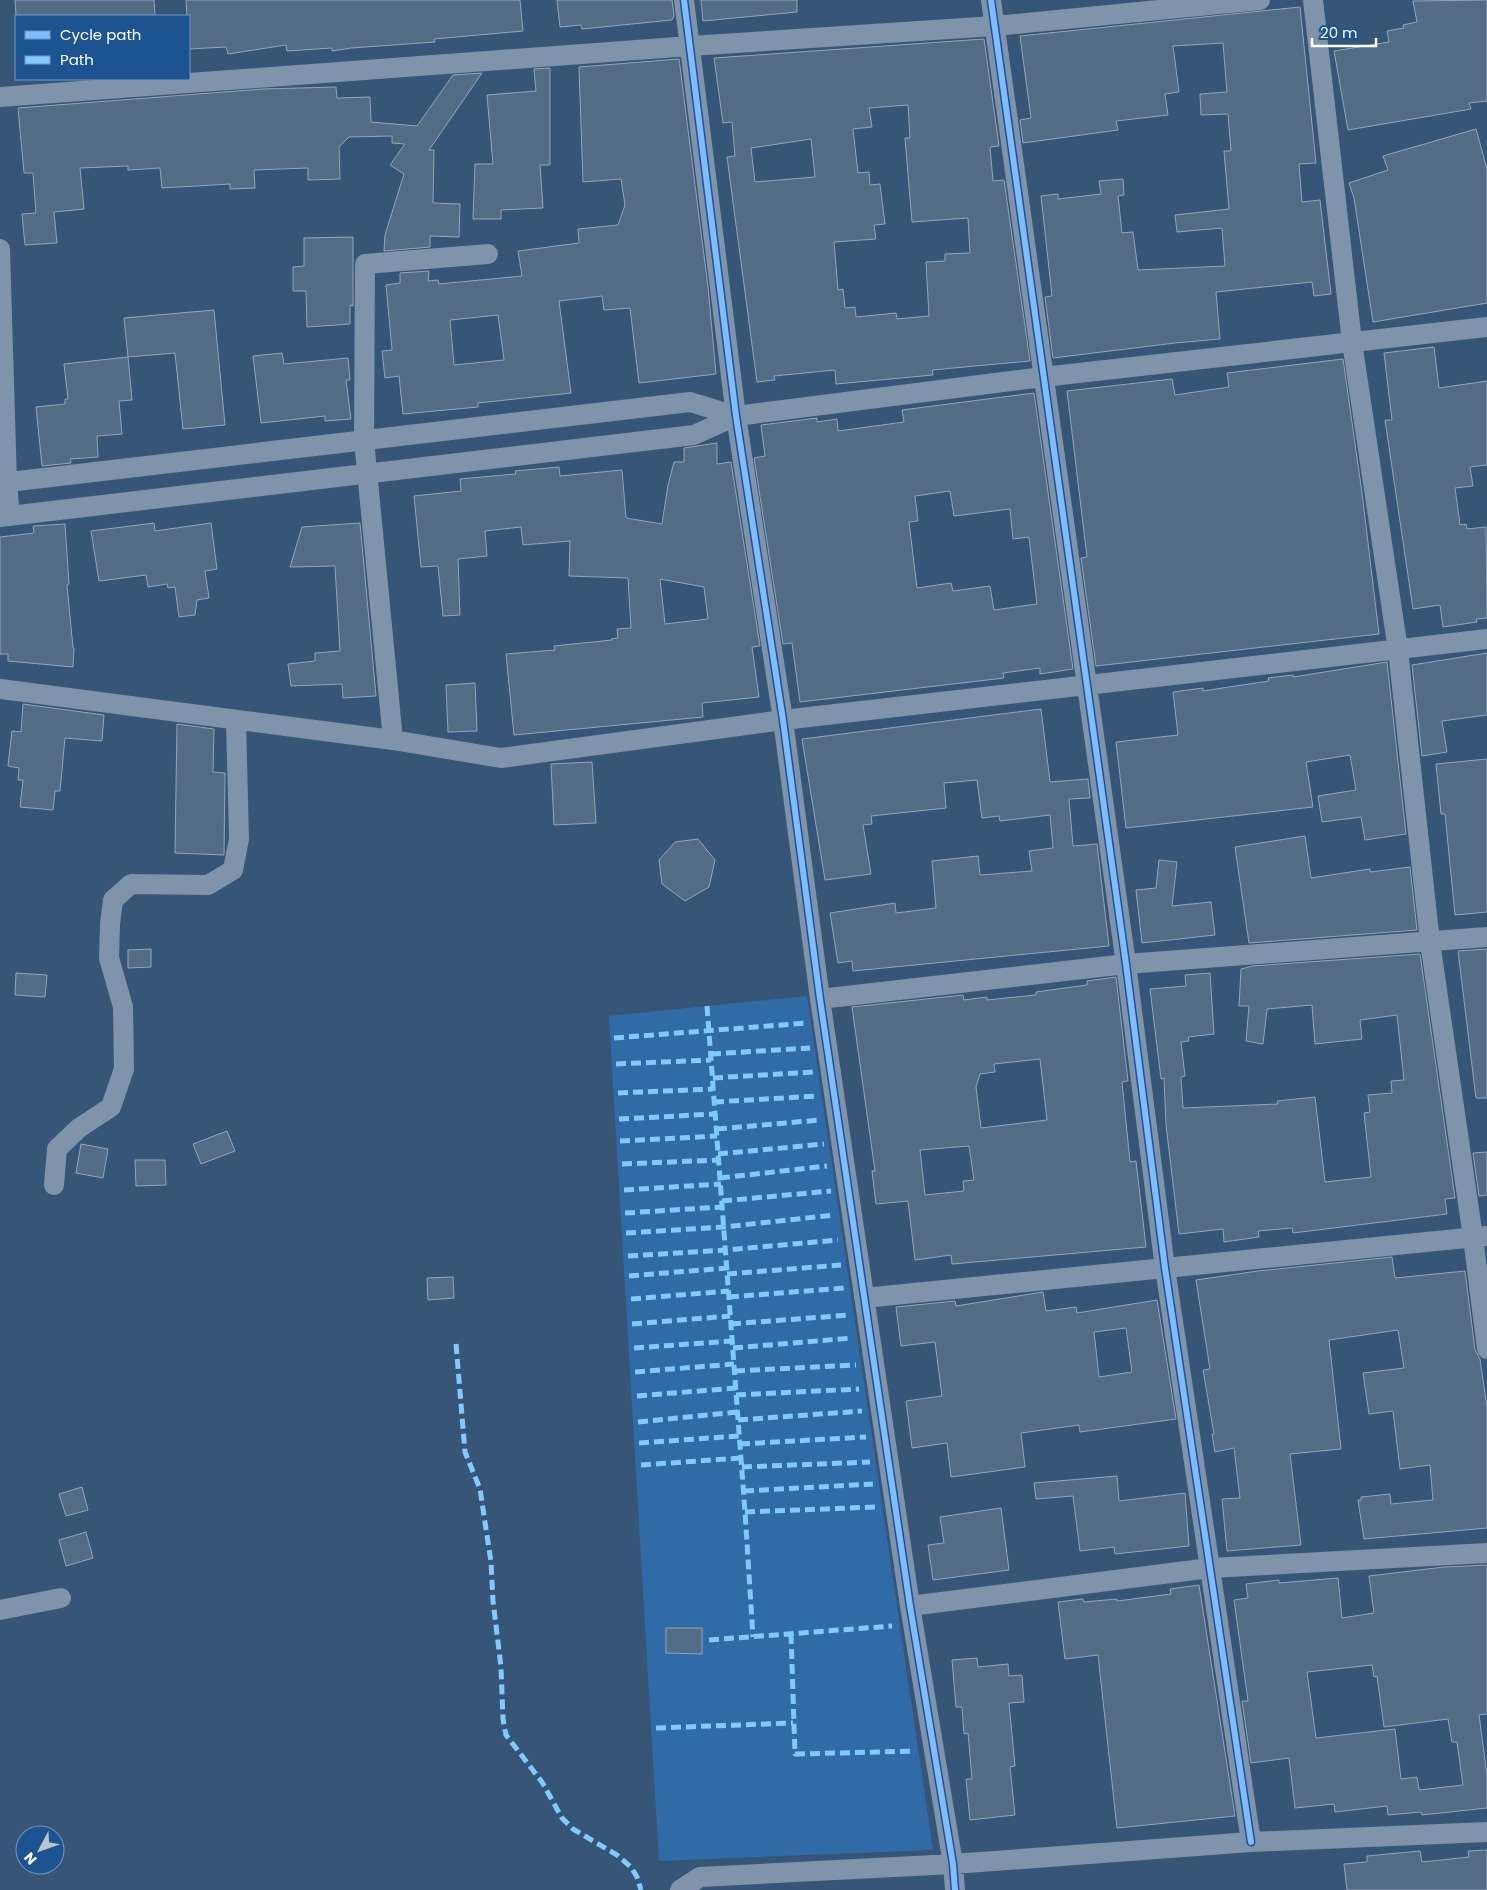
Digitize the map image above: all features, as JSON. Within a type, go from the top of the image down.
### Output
[{"type":"street","points":[[684,0],[736,416],[783,720],[820,999],[864,1298],[910,1606],[953,1864],[955,1890]]},
{"type":"street","points":[[991,0],[1126,964],[1165,1268],[1251,1842]]},
{"type":"street","points":[[0,97],[690,46],[995,26],[1260,0]]},
{"type":"street","points":[[1313,0],[1352,342],[1398,650],[1430,942],[1480,1237],[1487,1349]]},
{"type":"street","points":[[0,249],[5,516],[694,435],[736,416],[1043,377],[1487,327]]},
{"type":"street","points":[[392,740],[364,440],[364,264],[488,254]]},
{"type":"street","points":[[4,483],[690,402],[736,416]]},
{"type":"street","points":[[0,689],[392,740],[500,758],[783,720],[1487,639]]},
{"type":"street","points":[[54,1185],[57,1149],[79,1128],[111,1108],[124,1069],[123,1007],[109,958],[113,900],[131,884],[208,884],[234,870],[239,839],[236,720]]},
{"type":"street","points":[[820,999],[1126,964],[1487,937]]},
{"type":"street","points":[[864,1298],[1480,1237]]},
{"type":"street","points":[[910,1606],[1210,1568],[1487,1553]]},
{"type":"street","points":[[0,1610],[61,1598]]},
{"type":"street","points":[[680,1890],[700,1878],[953,1864],[1251,1842],[1487,1832]]},
{"type":"shaded area","points":[[807,996],[933,1850],[659,1861],[609,1016]]},
{"type":"building","points":[[15,0],[154,0],[155,15],[16,15]]},
{"type":"building","points":[[186,0],[520,0],[523,31],[434,39],[435,42],[332,51],[332,48],[287,51],[286,45],[228,54],[226,47],[190,49],[190,15],[187,15]]},
{"type":"building","points":[[557,0],[672,0],[674,15],[672,20],[582,29],[581,25],[560,27]]},
{"type":"building","points":[[701,0],[797,0],[797,12],[703,21]]},
{"type":"building","points":[[1487,0],[1487,101],[1469,103],[1471,109],[1348,130],[1334,51],[1389,42],[1387,31],[1404,28],[1403,25],[1417,22],[1413,1]]},
{"type":"building","points":[[1300,7],[1316,163],[1299,164],[1302,202],[1320,200],[1331,294],[1314,296],[1312,282],[1216,292],[1220,339],[1053,358],[1045,297],[1052,296],[1041,196],[1058,194],[1058,199],[1101,194],[1099,181],[1123,179],[1124,195],[1118,196],[1122,233],[1133,232],[1138,270],[1225,266],[1222,228],[1177,232],[1175,215],[1229,209],[1224,151],[1231,151],[1228,114],[1201,115],[1200,94],[1227,92],[1223,43],[1173,46],[1179,92],[1165,94],[1168,115],[1116,121],[1118,130],[1023,143],[1020,120],[1031,118],[1020,36]]},
{"type":"building","points":[[984,39],[999,146],[990,147],[993,181],[1004,180],[1030,361],[932,370],[933,375],[836,384],[835,370],[774,376],[775,380],[757,382],[727,157],[735,156],[732,122],[723,123],[714,58]],"holes":[[[908,105],[910,138],[905,138],[912,222],[968,218],[970,253],[945,254],[945,261],[926,262],[929,316],[897,319],[896,313],[856,317],[855,307],[845,308],[843,289],[838,290],[834,242],[876,239],[874,225],[885,224],[880,184],[870,185],[869,172],[858,173],[853,129],[872,127],[869,108]],[[811,139],[815,177],[755,182],[751,148]]]},
{"type":"building","points":[[679,59],[708,287],[716,374],[639,383],[630,308],[604,310],[602,296],[559,301],[571,393],[478,403],[478,407],[403,414],[399,376],[385,378],[382,351],[392,350],[386,285],[400,283],[400,273],[429,271],[428,281],[438,280],[439,284],[522,276],[518,251],[579,243],[578,229],[618,225],[625,205],[621,179],[583,182],[579,67]],"holes":[[[498,315],[504,360],[454,365],[450,320]]]},
{"type":"building","points":[[550,68],[550,165],[540,165],[543,208],[501,210],[501,219],[473,219],[475,164],[493,164],[487,95],[536,91],[534,69]]},
{"type":"building","points":[[482,73],[429,150],[434,150],[433,203],[460,204],[459,237],[430,236],[430,247],[384,251],[385,235],[404,174],[390,165],[405,144],[392,143],[392,136],[349,137],[339,147],[340,179],[308,180],[308,168],[254,170],[255,188],[230,189],[230,184],[162,188],[160,168],[128,170],[128,166],[80,168],[84,209],[54,212],[57,243],[25,245],[22,214],[36,213],[33,173],[24,173],[18,108],[263,89],[336,87],[337,98],[370,97],[371,122],[417,126],[453,75]]},
{"type":"building","points":[[1476,129],[1487,169],[1487,303],[1373,322],[1354,198],[1349,183],[1388,170],[1383,156]]},
{"type":"building","points":[[353,237],[353,306],[350,305],[350,324],[307,327],[306,291],[293,291],[293,267],[304,266],[304,238]]},
{"type":"building","points":[[214,310],[225,425],[183,429],[175,353],[128,357],[124,318]]},
{"type":"building","points":[[1434,347],[1439,388],[1487,381],[1487,465],[1470,467],[1473,486],[1455,488],[1460,525],[1466,524],[1467,529],[1486,527],[1487,618],[1476,619],[1477,622],[1443,627],[1440,605],[1413,609],[1385,420],[1392,420],[1384,353]]},
{"type":"building","points":[[282,353],[284,364],[348,358],[350,380],[346,380],[351,419],[325,421],[325,416],[261,423],[253,356]]},
{"type":"building","points":[[128,357],[132,400],[119,401],[122,434],[97,436],[98,457],[70,459],[71,463],[42,466],[36,407],[65,404],[65,399],[68,399],[64,364]]},
{"type":"building","points":[[1343,359],[1379,634],[1096,666],[1081,558],[1087,557],[1067,391],[1172,379],[1175,395],[1229,387],[1227,373]]},
{"type":"building","points":[[1034,393],[1073,669],[1040,674],[1040,668],[1003,673],[1004,678],[800,702],[792,643],[783,644],[754,458],[765,456],[761,425],[817,418],[817,422],[837,419],[838,431],[904,422],[902,410]],"holes":[[[950,491],[954,516],[1010,509],[1013,539],[1029,537],[1037,604],[994,610],[990,586],[953,591],[951,583],[917,588],[909,522],[918,521],[915,496]]]},
{"type":"building","points":[[717,443],[717,464],[731,462],[760,646],[752,647],[759,697],[702,703],[703,717],[514,735],[506,654],[555,650],[554,646],[618,638],[617,629],[631,628],[628,578],[569,576],[570,541],[523,545],[521,527],[485,531],[487,556],[458,559],[460,615],[443,616],[438,566],[421,567],[414,496],[461,491],[460,479],[516,474],[515,471],[559,467],[560,476],[622,470],[626,518],[662,524],[668,485],[674,462],[684,462],[684,448]],"holes":[[[660,579],[704,587],[708,619],[665,624]]]},
{"type":"building","points":[[154,523],[155,531],[211,523],[217,569],[205,571],[209,598],[197,600],[195,615],[179,617],[175,587],[168,588],[167,584],[148,587],[146,575],[99,581],[91,531]]},
{"type":"building","points":[[360,523],[376,696],[343,698],[342,684],[291,686],[288,664],[315,661],[315,653],[340,651],[335,566],[290,567],[302,527]]},
{"type":"building","points":[[65,524],[69,584],[67,585],[74,648],[73,667],[8,661],[8,654],[0,654],[0,537],[34,533],[33,526]]},
{"type":"building","points":[[1487,653],[1487,715],[1442,721],[1447,752],[1422,756],[1412,665]]},
{"type":"building","points":[[1387,662],[1406,834],[1365,840],[1361,817],[1322,822],[1318,796],[1356,790],[1350,755],[1306,762],[1313,807],[1126,828],[1116,742],[1178,735],[1173,692],[1203,688],[1203,691],[1269,681],[1268,678],[1293,675],[1293,677]]},
{"type":"building","points":[[475,683],[477,731],[448,732],[446,685]]},
{"type":"building","points":[[23,704],[104,715],[102,741],[65,738],[60,791],[55,791],[53,810],[20,807],[23,780],[18,780],[19,768],[8,766],[12,731],[21,732]]},
{"type":"building","points":[[1041,709],[1050,782],[1088,779],[1090,798],[1069,799],[1073,846],[1097,844],[1109,946],[853,971],[852,961],[838,963],[830,913],[895,903],[896,913],[936,908],[932,861],[978,856],[980,875],[1032,871],[1029,851],[1053,848],[1050,815],[1000,821],[999,816],[982,818],[977,780],[944,783],[946,808],[871,816],[872,824],[863,825],[871,874],[825,880],[802,739]]},
{"type":"building","points":[[177,724],[214,729],[213,772],[225,773],[224,855],[175,853]]},
{"type":"building","points":[[1487,759],[1487,912],[1455,915],[1445,814],[1441,814],[1436,764]]},
{"type":"building","points":[[592,762],[596,823],[554,825],[551,764]]},
{"type":"building","points":[[1305,836],[1311,878],[1370,869],[1370,872],[1410,867],[1417,930],[1249,943],[1235,847]]},
{"type":"building","points":[[698,839],[715,860],[709,887],[685,901],[662,884],[659,860],[675,842]]},
{"type":"building","points":[[1159,860],[1177,862],[1172,906],[1211,902],[1215,935],[1142,943],[1136,890],[1156,888]]},
{"type":"building","points":[[151,949],[151,967],[128,968],[128,950]]},
{"type":"building","points":[[1487,949],[1487,1098],[1476,1098],[1458,951]]},
{"type":"building","points":[[1420,954],[1455,1198],[1445,1199],[1447,1214],[1293,1233],[1292,1228],[1258,1231],[1259,1237],[1224,1242],[1223,1229],[1179,1234],[1166,1125],[1164,1078],[1161,1079],[1150,989],[1186,986],[1185,975],[1210,973],[1214,1034],[1188,1037],[1189,1041],[1181,1042],[1185,1076],[1181,1077],[1183,1108],[1278,1104],[1277,1101],[1315,1097],[1325,1182],[1371,1177],[1364,1113],[1370,1112],[1368,1095],[1392,1093],[1391,1081],[1404,1080],[1397,1015],[1360,1020],[1362,1039],[1315,1044],[1312,1005],[1267,1009],[1263,1044],[1246,1041],[1249,1006],[1239,1006],[1241,969],[1252,966]]},
{"type":"building","points":[[16,973],[47,975],[45,997],[15,995]]},
{"type":"building","points":[[1116,977],[1128,1081],[1122,1082],[1130,1162],[1136,1161],[1146,1247],[952,1264],[951,1255],[915,1260],[908,1201],[876,1204],[872,1171],[875,1171],[852,1007],[963,995],[964,1000],[987,997],[987,1000],[1036,995],[1036,992],[1087,985],[1087,981]],"holes":[[[1040,1059],[1047,1120],[981,1128],[976,1087],[980,1074],[995,1072],[994,1064]],[[969,1146],[974,1180],[963,1181],[964,1191],[925,1195],[920,1150]]]},
{"type":"building","points":[[227,1131],[235,1151],[201,1164],[193,1144]]},
{"type":"building","points":[[81,1144],[108,1149],[103,1178],[76,1173]]},
{"type":"building","points":[[1487,1152],[1487,1195],[1479,1196],[1473,1153]]},
{"type":"building","points":[[135,1160],[165,1160],[166,1185],[136,1186]]},
{"type":"building","points":[[1392,1257],[1395,1278],[1465,1271],[1475,1350],[1480,1359],[1487,1407],[1487,1528],[1364,1539],[1358,1500],[1361,1500],[1361,1497],[1390,1494],[1391,1504],[1433,1500],[1430,1465],[1400,1469],[1393,1411],[1369,1414],[1363,1373],[1404,1368],[1398,1330],[1329,1340],[1341,1449],[1290,1454],[1301,1545],[1227,1551],[1222,1499],[1240,1498],[1234,1448],[1215,1452],[1212,1434],[1214,1434],[1203,1370],[1210,1369],[1196,1280],[1258,1271]]},
{"type":"building","points":[[453,1277],[454,1298],[428,1300],[427,1278]]},
{"type":"building","points":[[1043,1292],[1046,1311],[1076,1307],[1077,1313],[1157,1300],[1176,1419],[1080,1432],[1079,1425],[1021,1433],[1025,1467],[951,1477],[947,1443],[912,1448],[906,1401],[942,1396],[935,1342],[901,1346],[896,1307],[955,1301],[956,1306]],"holes":[[[1126,1328],[1132,1372],[1099,1377],[1094,1332]]]},
{"type":"building","points":[[1117,1476],[1119,1501],[1185,1493],[1189,1546],[1115,1554],[1114,1547],[1080,1551],[1073,1496],[1036,1499],[1034,1483]]},
{"type":"building","points":[[82,1487],[88,1510],[66,1516],[59,1494]]},
{"type":"building","points":[[1001,1508],[1009,1570],[933,1580],[928,1545],[944,1543],[940,1517]]},
{"type":"building","points":[[86,1532],[93,1558],[66,1566],[59,1540]]},
{"type":"building","points":[[1487,1565],[1487,1714],[1479,1715],[1487,1775],[1487,1808],[1422,1815],[1421,1812],[1388,1815],[1387,1806],[1335,1812],[1334,1804],[1295,1808],[1289,1758],[1251,1763],[1242,1701],[1248,1701],[1234,1600],[1248,1598],[1246,1584],[1279,1580],[1279,1583],[1338,1578],[1342,1618],[1374,1613],[1369,1576],[1444,1567]],"holes":[[[1372,1665],[1374,1677],[1377,1676],[1384,1727],[1448,1719],[1452,1742],[1457,1742],[1463,1785],[1419,1790],[1417,1777],[1401,1779],[1395,1729],[1316,1738],[1307,1672]]]},
{"type":"building","points":[[1199,1585],[1235,1816],[1117,1828],[1098,1655],[1065,1659],[1058,1602],[1083,1599],[1084,1602],[1117,1599],[1117,1601],[1171,1594],[1170,1589]]},
{"type":"building","points":[[666,1628],[702,1628],[702,1654],[666,1653]]},
{"type":"building","points":[[977,1658],[978,1667],[1008,1664],[1009,1676],[1022,1675],[1024,1702],[1009,1703],[1015,1766],[1010,1767],[1015,1815],[970,1820],[966,1779],[972,1779],[968,1733],[964,1734],[962,1707],[956,1707],[952,1660]]},
{"type":"building","points":[[1487,1850],[1487,1890],[1347,1890],[1344,1864],[1367,1862],[1367,1856],[1420,1851],[1422,1862],[1469,1857],[1468,1851]]},
{"type":"marked path","points":[[707,1006],[753,1637]]},
{"type":"marked path","points":[[614,1038],[807,1023]]},
{"type":"marked path","points":[[711,1054],[810,1048]]},
{"type":"marked path","points":[[616,1064],[711,1060]]},
{"type":"marked path","points":[[713,1078],[814,1072]]},
{"type":"marked path","points":[[618,1093],[713,1089]]},
{"type":"marked path","points":[[714,1102],[817,1096]]},
{"type":"marked path","points":[[619,1119],[715,1114]]},
{"type":"marked path","points":[[717,1129],[820,1120]]},
{"type":"marked path","points":[[620,1141],[717,1136]]},
{"type":"marked path","points":[[718,1154],[824,1144]]},
{"type":"marked path","points":[[622,1164],[719,1160]]},
{"type":"marked path","points":[[720,1178],[827,1166]]},
{"type":"marked path","points":[[624,1190],[721,1184]]},
{"type":"marked path","points":[[722,1201],[831,1191]]},
{"type":"marked path","points":[[625,1213],[722,1207]]},
{"type":"marked path","points":[[626,1233],[724,1227],[834,1215]]},
{"type":"marked path","points":[[628,1256],[838,1240]]},
{"type":"marked path","points":[[727,1274],[841,1265]]},
{"type":"marked path","points":[[629,1276],[727,1268]]},
{"type":"marked path","points":[[729,1297],[845,1288]]},
{"type":"marked path","points":[[631,1299],[729,1291]]},
{"type":"marked path","points":[[731,1324],[849,1315]]},
{"type":"marked path","points":[[632,1324],[730,1316]]},
{"type":"marked path","points":[[733,1348],[852,1338]]},
{"type":"marked path","points":[[634,1348],[732,1341]]},
{"type":"marked path","points":[[456,1344],[465,1452],[480,1489],[491,1562],[493,1601],[501,1667],[503,1719],[506,1735],[542,1782],[562,1818],[573,1829],[617,1855],[631,1867],[637,1877],[641,1890]]},
{"type":"marked path","points":[[635,1372],[734,1364]]},
{"type":"marked path","points":[[735,1371],[856,1365]]},
{"type":"marked path","points":[[637,1396],[736,1388]]},
{"type":"marked path","points":[[736,1395],[859,1389]]},
{"type":"marked path","points":[[738,1420],[862,1411]]},
{"type":"marked path","points":[[638,1422],[738,1412]]},
{"type":"marked path","points":[[639,1443],[739,1436]]},
{"type":"marked path","points":[[740,1444],[866,1437]]},
{"type":"marked path","points":[[641,1465],[741,1458]]},
{"type":"marked path","points":[[742,1467],[870,1462]]},
{"type":"marked path","points":[[744,1491],[873,1484]]},
{"type":"marked path","points":[[745,1512],[876,1507]]},
{"type":"marked path","points":[[709,1640],[892,1626]]},
{"type":"marked path","points":[[791,1634],[795,1754],[915,1751]]},
{"type":"marked path","points":[[656,1728],[793,1723]]},
{"type":"cycle path","points":[[684,0],[736,416],[783,720],[820,999],[910,1606],[953,1864],[955,1890]]},
{"type":"cycle path","points":[[991,0],[1126,964],[1165,1268],[1251,1842]]}]
